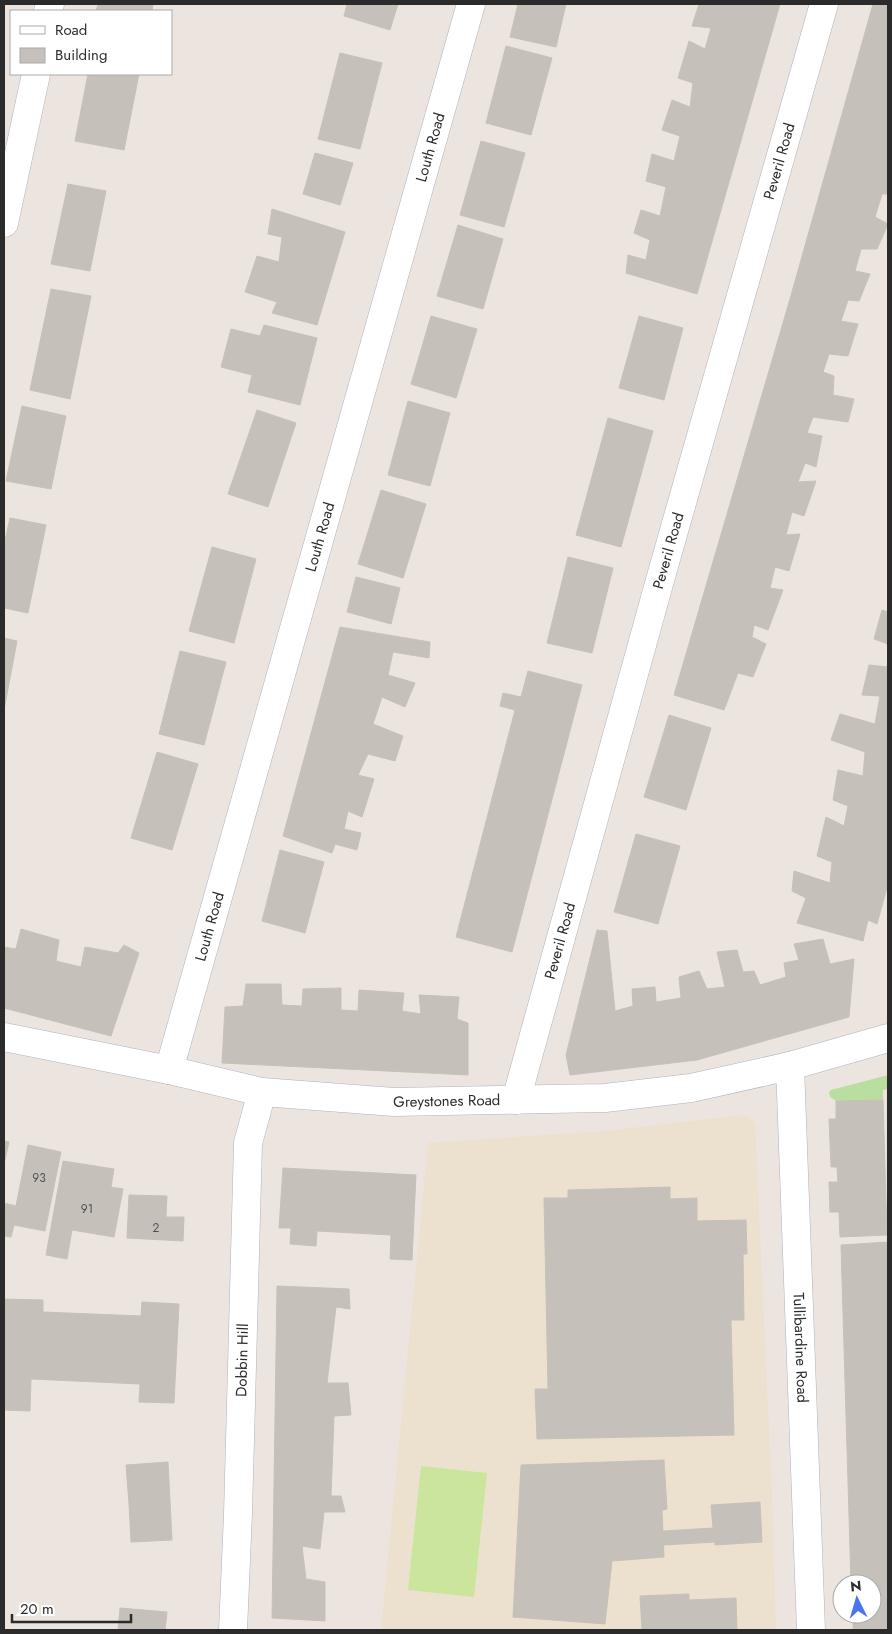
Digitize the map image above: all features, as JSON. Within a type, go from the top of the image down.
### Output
[{"type":"street","name":"Louth Road","points":[[169,1070],[471,4]]},
{"type":"street","name":"Peveril Road","points":[[516,1100],[660,580],[824,4]]},
{"type":"street","points":[[4,224],[36,75]]},
{"type":"street","name":"Greystones Road","points":[[4,1037],[169,1070],[262,1092],[394,1102],[605,1098],[691,1088],[790,1066],[888,1038]]},
{"type":"street","name":"Tullibardine Road","points":[[790,1066],[810,1630]]},
{"type":"street","name":"Dobbin Hill","points":[[233,1630],[248,1143],[262,1092]]},
{"type":"shaded area","points":[[744,1115],[755,1123],[772,1495],[776,1630],[381,1630],[428,1143],[604,1131]]},
{"type":"green space","points":[[888,1075],[888,1089],[883,1090],[883,1100],[836,1101],[830,1097],[829,1092],[831,1090]]},
{"type":"green space","points":[[421,1466],[487,1473],[474,1597],[408,1590]]},
{"type":"building","points":[[98,4],[153,4],[152,10],[96,10]]},
{"type":"building","points":[[347,4],[398,4],[390,30],[344,16]]},
{"type":"building","points":[[518,4],[566,4],[556,47],[510,37]]},
{"type":"building","points":[[699,4],[780,4],[697,294],[626,273],[628,255],[646,260],[650,240],[634,233],[641,210],[660,216],[666,187],[646,181],[652,154],[674,161],[680,136],[662,130],[672,100],[690,107],[693,83],[678,78],[689,41],[705,49],[711,28],[692,26]]},
{"type":"building","points":[[873,4],[888,4],[888,194],[882,194],[875,217],[888,224],[877,249],[861,249],[855,271],[870,274],[859,301],[848,300],[841,321],[858,324],[848,356],[829,354],[823,372],[834,376],[833,395],[854,399],[848,422],[813,417],[807,433],[822,436],[816,467],[805,463],[798,482],[816,481],[804,516],[792,512],[786,535],[800,534],[789,571],[775,567],[770,588],[783,590],[768,630],[754,625],[752,637],[766,644],[753,677],[738,673],[724,710],[674,695],[790,299]]},
{"type":"building","points":[[506,46],[552,58],[531,135],[486,123]]},
{"type":"building","points":[[340,53],[382,63],[360,149],[318,139]]},
{"type":"building","points":[[88,75],[139,75],[124,150],[75,141]]},
{"type":"building","points":[[481,141],[525,153],[504,227],[460,215]]},
{"type":"building","points":[[315,153],[353,163],[340,205],[303,194]]},
{"type":"building","points":[[68,184],[106,191],[90,271],[51,264]]},
{"type":"building","points":[[272,209],[345,232],[317,325],[272,313],[277,302],[245,292],[257,256],[279,262],[282,237],[268,234]]},
{"type":"building","points":[[458,225],[503,239],[483,309],[437,296]]},
{"type":"building","points":[[51,289],[91,296],[70,399],[30,390]]},
{"type":"building","points":[[431,316],[477,329],[456,398],[411,384]]},
{"type":"building","points":[[639,316],[683,328],[664,400],[619,388]]},
{"type":"building","points":[[264,325],[317,338],[300,405],[248,392],[252,375],[221,367],[231,329],[260,336]]},
{"type":"building","points":[[408,401],[450,413],[430,486],[388,475]]},
{"type":"building","points":[[22,406],[66,416],[51,489],[6,481]]},
{"type":"building","points":[[257,410],[296,423],[268,507],[228,494]]},
{"type":"building","points":[[608,418],[653,431],[621,547],[576,535]]},
{"type":"building","points":[[381,490],[426,504],[403,578],[358,564]]},
{"type":"building","points":[[10,518],[46,525],[28,613],[4,608],[4,545]]},
{"type":"building","points":[[212,547],[256,559],[234,643],[189,631]]},
{"type":"building","points":[[568,557],[613,568],[592,653],[547,643]]},
{"type":"building","points":[[356,577],[400,588],[391,624],[347,612]]},
{"type":"building","points":[[882,610],[888,612],[888,644],[874,639]]},
{"type":"building","points":[[340,627],[430,642],[429,658],[393,652],[388,675],[415,683],[405,707],[382,697],[373,724],[403,736],[395,761],[368,754],[358,775],[374,779],[362,817],[348,811],[344,829],[361,833],[357,850],[335,844],[332,853],[283,836]]},
{"type":"building","points":[[4,638],[17,641],[4,710]]},
{"type":"building","points":[[180,651],[226,662],[204,745],[159,734]]},
{"type":"building","points":[[869,665],[888,667],[888,884],[877,924],[868,920],[863,941],[797,923],[806,898],[792,891],[794,871],[830,883],[832,862],[817,856],[826,817],[844,826],[848,806],[833,800],[838,770],[863,776],[865,752],[831,740],[840,714],[875,724],[880,696],[862,695]]},
{"type":"building","points":[[528,671],[582,685],[512,952],[456,937],[515,710],[500,706],[503,693],[521,697]]},
{"type":"building","points":[[669,715],[711,728],[686,810],[644,797]]},
{"type":"building","points":[[157,752],[198,764],[172,850],[131,838]]},
{"type":"building","points":[[636,834],[680,846],[658,924],[614,912]]},
{"type":"building","points":[[280,850],[324,862],[305,933],[262,921]]},
{"type":"building","points":[[21,929],[59,940],[56,961],[81,967],[85,947],[118,953],[124,945],[139,953],[111,1036],[4,1008],[4,947],[16,949]]},
{"type":"building","points":[[597,930],[607,931],[615,1011],[633,1006],[632,989],[655,987],[656,1002],[681,998],[679,977],[699,971],[707,989],[725,987],[717,952],[737,950],[743,972],[754,971],[760,985],[786,977],[784,963],[799,960],[794,944],[823,939],[830,964],[854,959],[849,1017],[697,1060],[570,1075],[566,1055]]},
{"type":"building","points":[[246,984],[281,984],[282,1005],[302,1006],[303,989],[341,988],[341,1010],[358,1011],[359,990],[404,993],[402,1011],[421,1014],[419,995],[459,997],[457,1019],[468,1023],[468,1075],[222,1063],[225,1007],[243,1006]]},
{"type":"building","points":[[883,1100],[887,1235],[840,1237],[839,1212],[830,1212],[829,1182],[838,1182],[837,1167],[831,1167],[829,1119],[836,1119],[836,1101]]},
{"type":"building","points":[[4,1141],[9,1142],[4,1164]]},
{"type":"building","points":[[28,1145],[61,1152],[45,1231],[14,1225],[11,1237],[4,1236],[4,1203],[16,1206]]},
{"type":"building","points":[[63,1161],[114,1169],[111,1187],[123,1189],[114,1237],[72,1230],[67,1259],[46,1255]]},
{"type":"building","points":[[283,1168],[416,1175],[412,1260],[390,1259],[391,1235],[317,1231],[316,1246],[290,1244],[291,1228],[279,1228]]},
{"type":"building","points":[[670,1187],[670,1199],[697,1198],[697,1221],[746,1220],[747,1254],[743,1254],[744,1320],[731,1320],[734,1435],[537,1439],[535,1389],[548,1389],[544,1198],[568,1198],[568,1190]]},
{"type":"building","points":[[129,1195],[167,1196],[166,1217],[184,1217],[183,1241],[127,1238]]},
{"type":"building","points":[[888,1242],[888,1630],[853,1630],[853,1624],[882,1624],[882,1574],[851,1574],[841,1245]]},
{"type":"building","points":[[277,1286],[349,1289],[350,1309],[336,1307],[327,1383],[348,1383],[351,1415],[334,1416],[331,1496],[341,1496],[345,1512],[324,1512],[320,1549],[302,1546],[306,1579],[325,1582],[325,1621],[272,1618]]},
{"type":"building","points":[[4,1299],[43,1300],[43,1312],[141,1316],[142,1302],[179,1304],[174,1403],[139,1402],[140,1384],[31,1379],[30,1411],[4,1410]]},
{"type":"building","points":[[664,1460],[667,1509],[662,1510],[664,1557],[612,1561],[605,1624],[513,1617],[521,1465]]},
{"type":"building","points":[[168,1462],[170,1501],[129,1504],[126,1465]]},
{"type":"building","points":[[170,1501],[172,1540],[131,1542],[129,1504]]},
{"type":"building","points":[[760,1502],[762,1542],[715,1545],[715,1542],[664,1545],[663,1531],[713,1528],[711,1505]]},
{"type":"building","points":[[689,1594],[689,1600],[736,1598],[737,1630],[642,1630],[640,1596]]},
{"type":"building","points":[[120,1608],[167,1612],[165,1630],[118,1630]]}]
